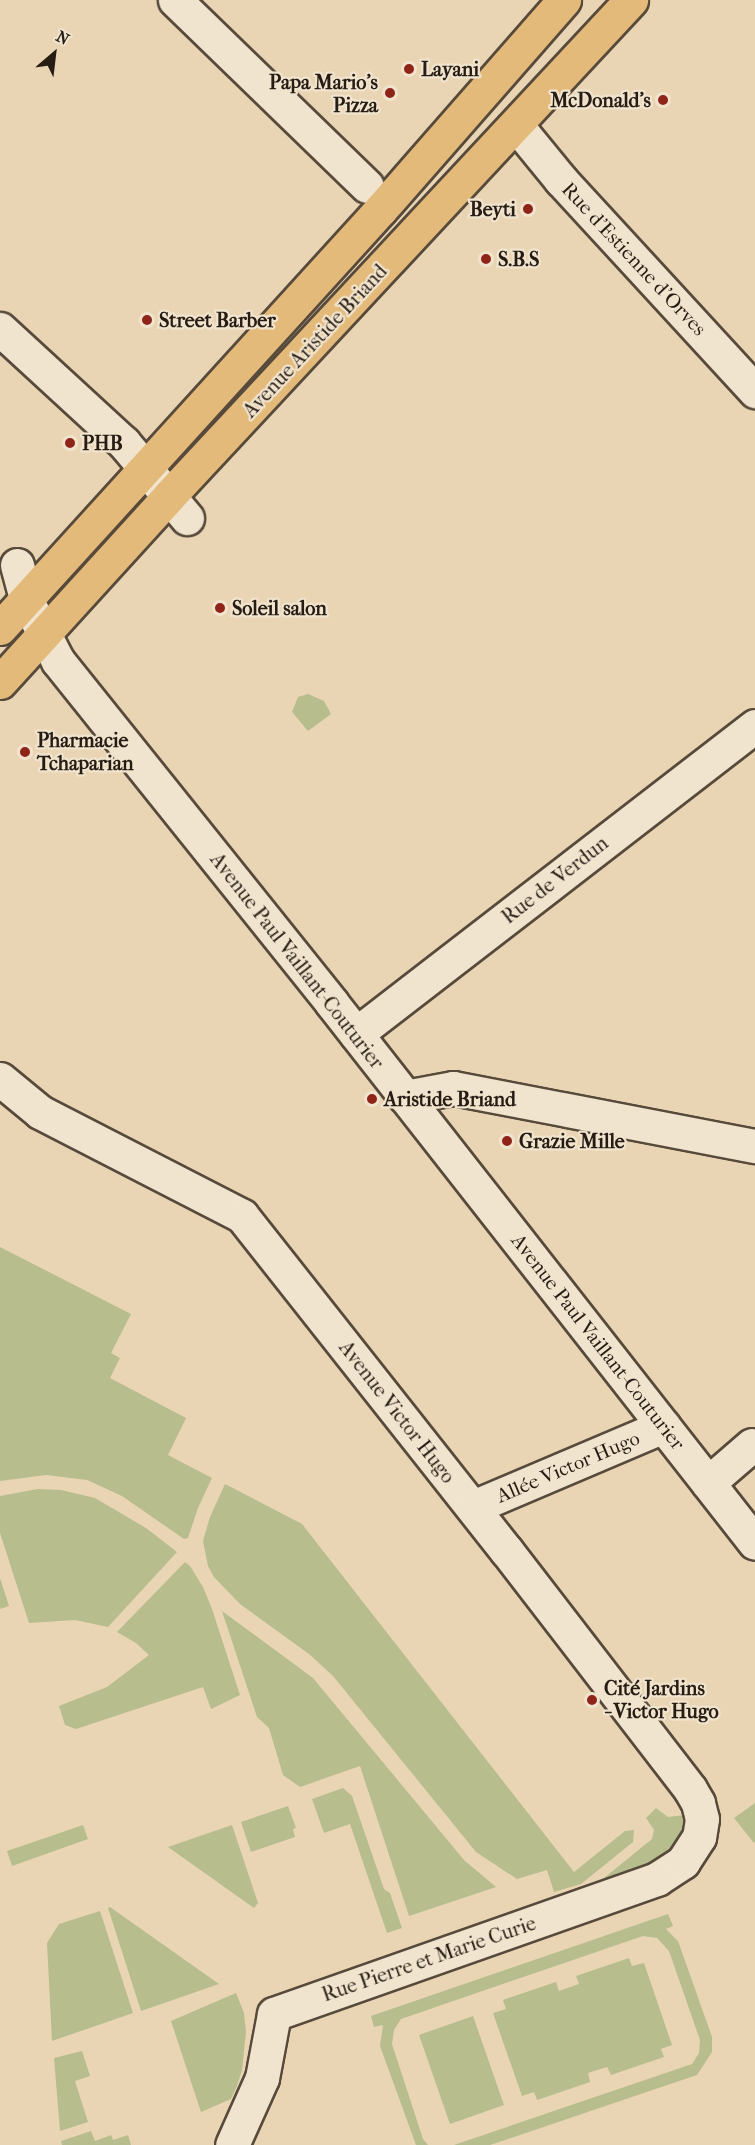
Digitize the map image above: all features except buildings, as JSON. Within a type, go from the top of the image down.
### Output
[{"type":"main road","name":"Avenue Aristide Briand","points":[[0,628],[381,209],[564,0]]},
{"type":"main road","name":"Avenue Aristide Briand","points":[[0,682],[51,648],[516,125],[631,0]]},
{"type":"street","points":[[175,0],[367,186]]},
{"type":"street","name":"Rue d'Estienne d'Orves","points":[[516,125],[561,180],[749,372]]},
{"type":"street","points":[[0,329],[124,442],[178,507]]},
{"type":"street","name":"Avenue Paul Vaillant-Couturier","points":[[17,565],[26,599],[51,648],[755,1543]]},
{"type":"street","name":"Rue de Verdun","points":[[356,1034],[755,726]]},
{"type":"street","name":"Avenue Victor Hugo","points":[[0,1079],[40,1112],[242,1216],[472,1507],[690,1789],[698,1803],[702,1819],[699,1837]]},
{"type":"street","points":[[405,1097],[453,1088],[755,1146]]},
{"type":"street","name":"Allée Victor Hugo","points":[[472,1507],[664,1426]]},
{"type":"street","points":[[708,1483],[754,1441]]},
{"type":"street","name":"Rue Pierre et Marie Curie","points":[[232,2145],[262,2078],[274,2014],[657,1879],[683,1862],[699,1837]]},
{"type":"green space","points":[[308,694],[324,701],[331,714],[308,731],[292,712],[298,697]]},
{"type":"green space","points":[[0,1247],[131,1314],[111,1353],[120,1358],[110,1378],[186,1418],[168,1455],[212,1478],[198,1508],[188,1538],[184,1539],[122,1496],[87,1480],[46,1475],[0,1481]]},
{"type":"green space","points":[[225,1484],[302,1524],[574,1872],[625,1831],[634,1830],[633,1842],[581,1884],[554,1892],[547,1870],[517,1879],[476,1852],[333,1676],[309,1654],[240,1604],[214,1577],[208,1566],[203,1541],[210,1517]]},
{"type":"green space","points":[[38,1489],[61,1490],[95,1498],[146,1528],[177,1552],[108,1627],[75,1620],[29,1623],[0,1533],[0,1496]]},
{"type":"green space","points":[[185,1562],[203,1587],[240,1695],[211,1709],[203,1687],[76,1729],[65,1725],[59,1706],[107,1687],[149,1655],[136,1643],[117,1632]]},
{"type":"green space","points":[[0,1578],[9,1606],[0,1609]]},
{"type":"green space","points":[[222,1611],[313,1678],[464,1860],[496,1887],[409,1916],[360,1766],[300,1787],[283,1775],[269,1728],[257,1717]]},
{"type":"green space","points":[[343,1788],[352,1796],[384,1889],[390,1893],[402,1928],[387,1933],[350,1824],[324,1833],[312,1799]]},
{"type":"green space","points":[[755,1803],[755,1842],[754,1843],[734,1818]]},
{"type":"green space","points":[[288,1806],[296,1828],[293,1829],[295,1837],[251,1852],[241,1822]]},
{"type":"green space","points":[[656,1808],[668,1817],[685,1815],[684,1829],[674,1845],[648,1868],[588,1891],[652,1839],[654,1830],[646,1818]]},
{"type":"green space","points":[[83,1825],[88,1839],[12,1866],[7,1851]]},
{"type":"green space","points":[[232,1825],[258,1903],[254,1908],[168,1847]]},
{"type":"green space","points":[[110,1907],[219,1984],[141,2011],[108,1908]]},
{"type":"green space","points":[[100,1911],[133,2013],[52,2041],[47,1943],[59,1924]]},
{"type":"green space","points":[[668,1914],[673,1926],[666,1929],[678,1941],[712,2037],[712,2052],[697,2075],[490,2145],[454,2145],[692,2064],[699,2053],[700,2040],[669,1951],[657,1938],[643,1936],[401,2019],[394,2030],[392,2044],[423,2139],[428,2145],[416,2145],[380,2046],[383,2025],[374,2027],[371,2016]]},
{"type":"green space","points":[[629,1958],[632,1966],[644,1963],[672,2045],[661,2049],[664,2057],[611,2075],[607,2067],[588,2073],[590,2082],[537,2100],[534,2092],[522,2096],[493,2013],[506,2009],[503,2000],[556,1982],[559,1991],[579,1984],[576,1976]]},
{"type":"green space","points":[[236,1993],[244,2013],[246,2032],[242,2070],[231,2099],[201,2112],[171,2021]]},
{"type":"green space","points":[[473,2016],[504,2105],[450,2124],[419,2035]]},
{"type":"green space","points":[[82,2051],[90,2076],[75,2081],[88,2122],[60,2131],[54,2058]]},
{"type":"green space","points":[[91,2131],[95,2141],[111,2135],[113,2140],[128,2135],[131,2145],[62,2145],[61,2141]]},
{"type":"place","name":"Layani","points":[[409,69]]},
{"type":"place","name":"Papa Mario's Pizza","points":[[390,93]]},
{"type":"place","name":"McDonald's","points":[[663,100]]},
{"type":"place","name":"Beyti","points":[[528,209]]},
{"type":"place","name":"S.B.S","points":[[486,259]]},
{"type":"place","name":"Street Barber","points":[[147,320]]},
{"type":"place","name":"PHB","points":[[70,443]]},
{"type":"place","name":"Soleil salon","points":[[220,608]]},
{"type":"place","name":"Pharmacie Tchaparian","points":[[25,752]]},
{"type":"place","name":"Aristide Briand","points":[[372,1099]]},
{"type":"place","name":"Grazie Mille","points":[[507,1141]]},
{"type":"place","name":"Cité Jardins - Victor Hugo","points":[[592,1700]]}]
